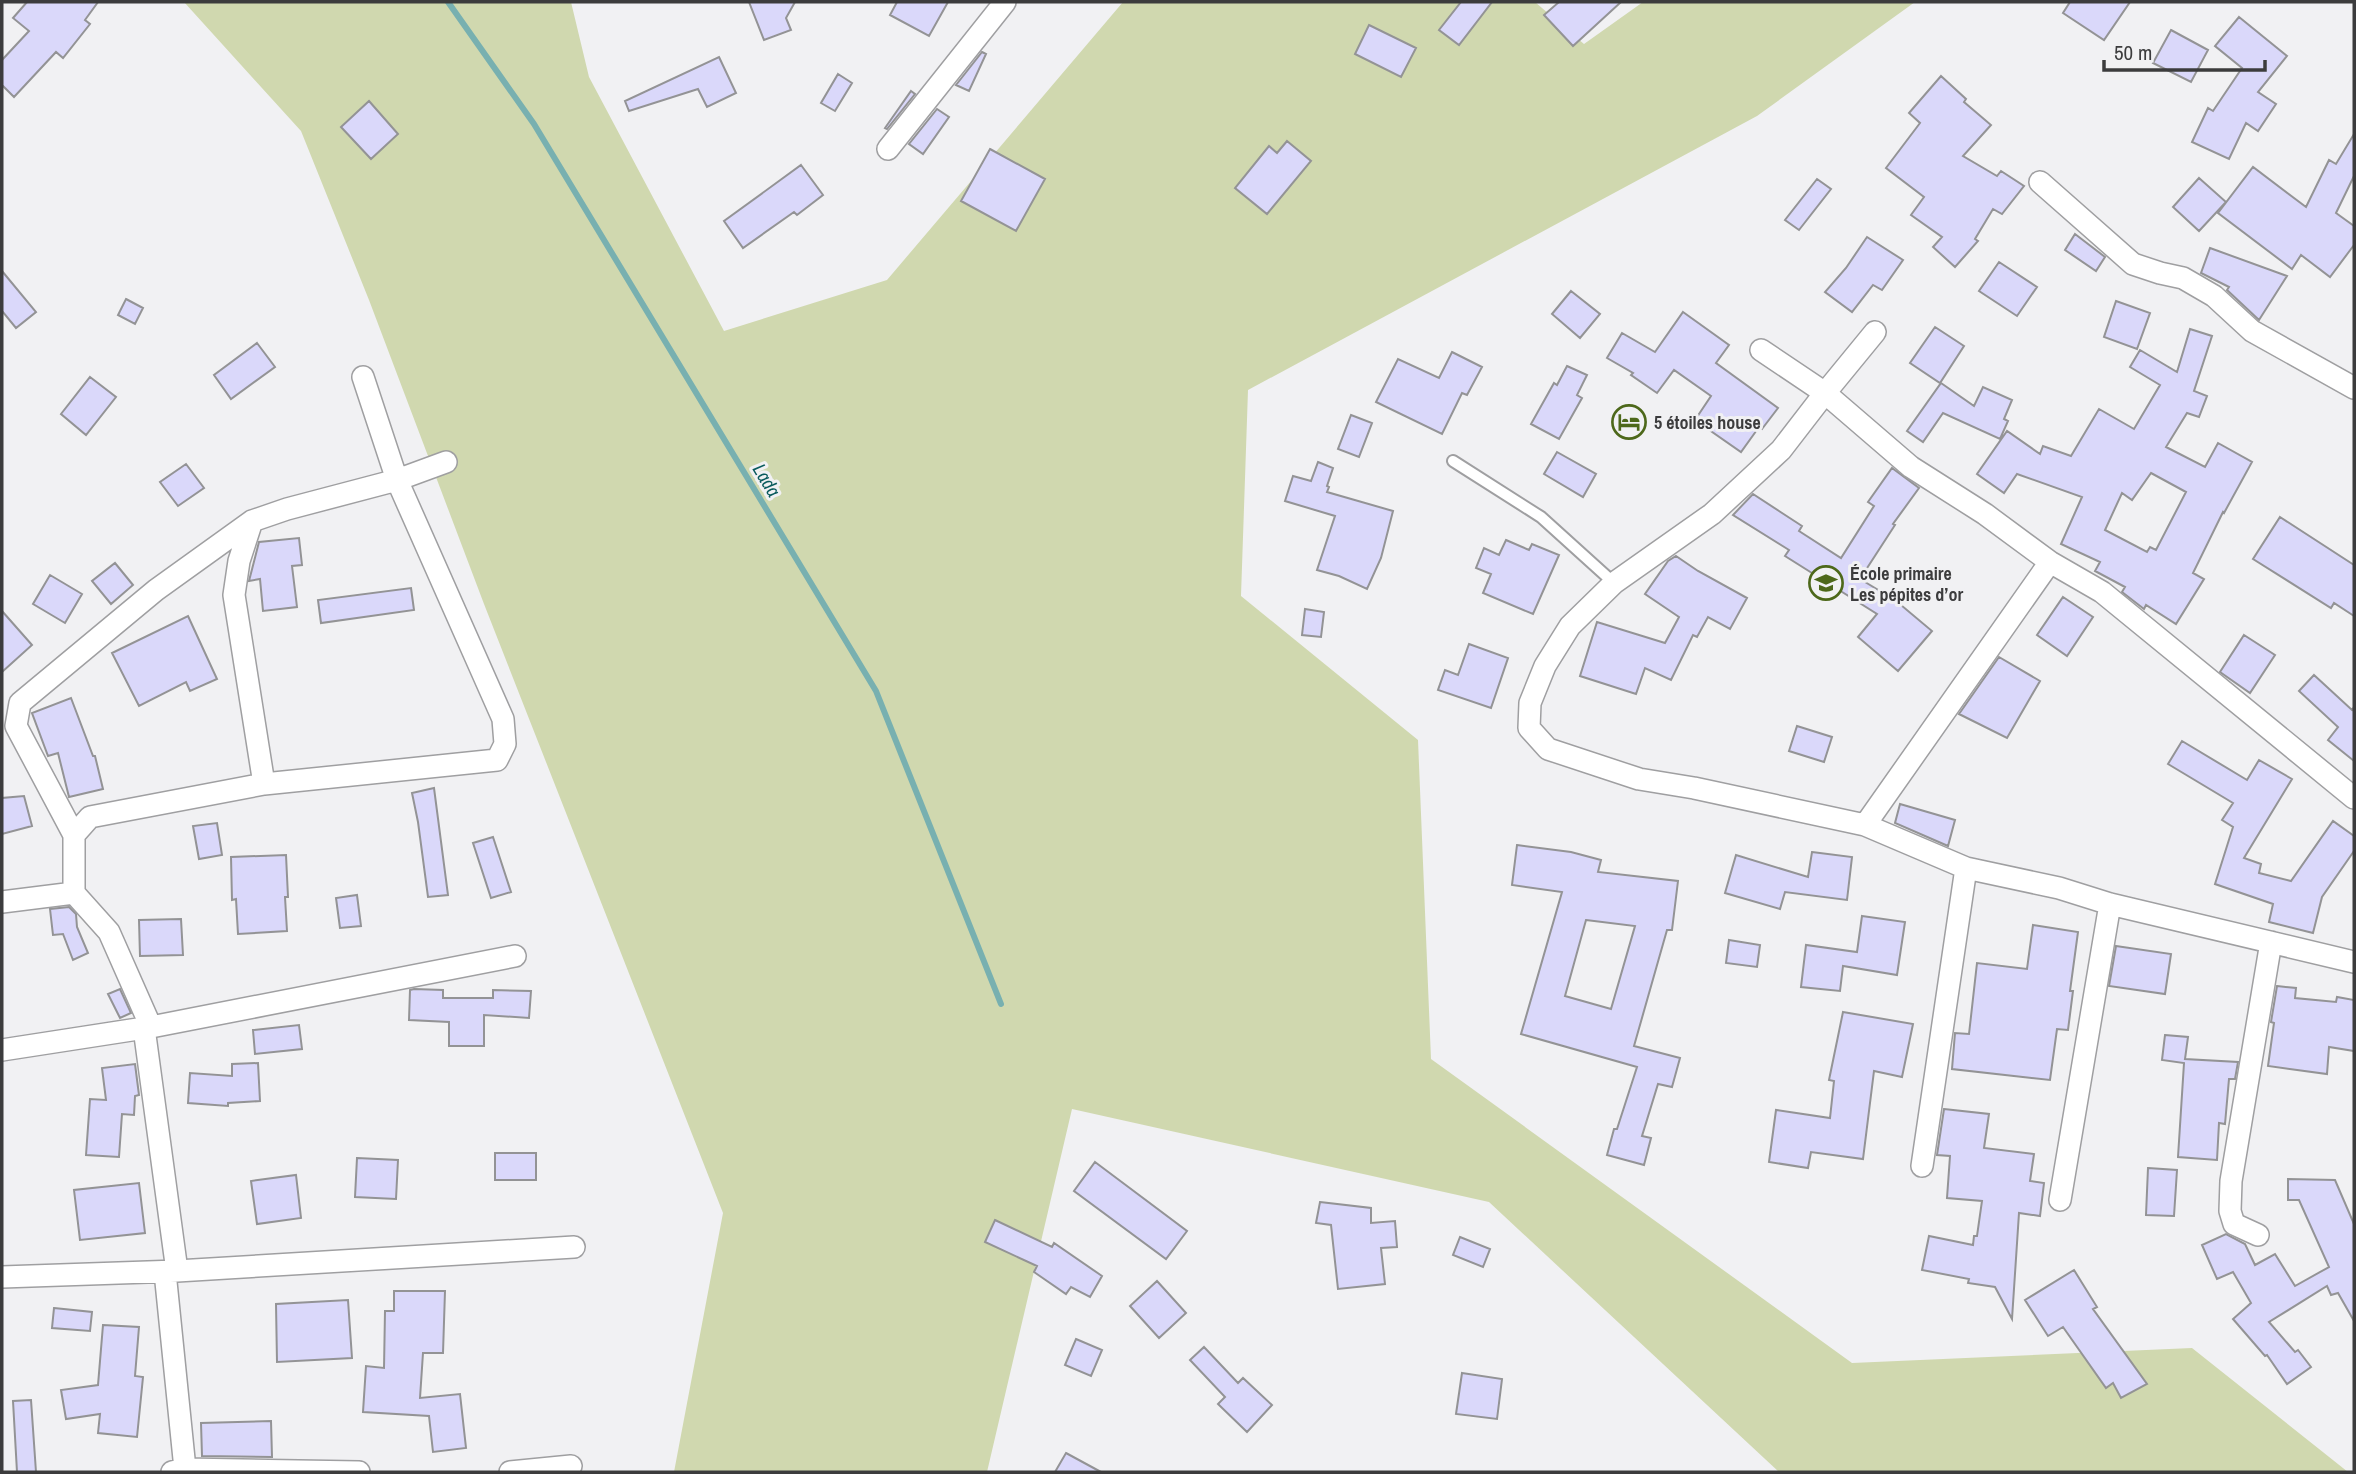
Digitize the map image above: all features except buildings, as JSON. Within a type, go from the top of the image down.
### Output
[{"type":"street","points":[[888,149],[1005,2]]},
{"type":"street","points":[[2040,182],[2133,264],[2160,274],[2183,278],[2214,296],[2252,331],[2354,388]]},
{"type":"street","points":[[1875,332],[1781,450],[1712,514],[1614,583],[1570,626],[1545,666],[1530,702],[1529,728],[1548,749],[1639,779],[1694,788],[1865,825],[1966,868],[2059,888],[2110,904],[2354,962]]},
{"type":"street","points":[[1761,350],[1825,393],[1911,467],[1985,514],[2050,562],[2102,592],[2354,799]]},
{"type":"street","points":[[74,835],[90,817],[264,784],[497,760],[505,744],[503,719],[397,480],[363,377]]},
{"type":"street","points":[[359,1472],[178,1471],[172,1272],[147,1028],[109,932],[74,893],[74,835],[16,726],[20,703],[156,590],[252,521],[397,480],[446,462]]},
{"type":"street","points":[[252,521],[239,561],[234,595],[264,784]]},
{"type":"street","points":[[1865,825],[2050,562]]},
{"type":"street","points":[[1922,1166],[1966,868]]},
{"type":"street","points":[[2,902],[74,893]]},
{"type":"street","points":[[2060,1200],[2110,904]]},
{"type":"street","points":[[2258,1235],[2234,1224],[2230,1211],[2231,1181],[2271,942]]},
{"type":"street","points":[[2,1050],[147,1028],[515,956]]},
{"type":"street","points":[[2,1277],[172,1272],[574,1247]]},
{"type":"street","points":[[510,1472],[571,1466]]},
{"type":"lane","points":[[1453,461],[1541,516],[1614,583]]},
{"type":"green space","points":[[184,2],[571,2],[589,77],[724,331],[887,280],[1123,2],[1535,2],[1584,44],[1643,2],[1915,2],[1757,116],[1248,390],[1241,596],[1418,740],[1431,1059],[1852,1363],[2192,1348],[2348,1472],[1779,1472],[1489,1202],[1072,1109],[987,1472],[674,1472],[723,1213],[301,131]]},
{"type":"waterway","name":"Lada","points":[[448,2],[534,124],[876,691],[1001,1004]]},
{"type":"place","name":"5 étoiles house","points":[[1629,422]]},
{"type":"place","name":"École primaire Les pépites d’or","points":[[1826,583]]}]
